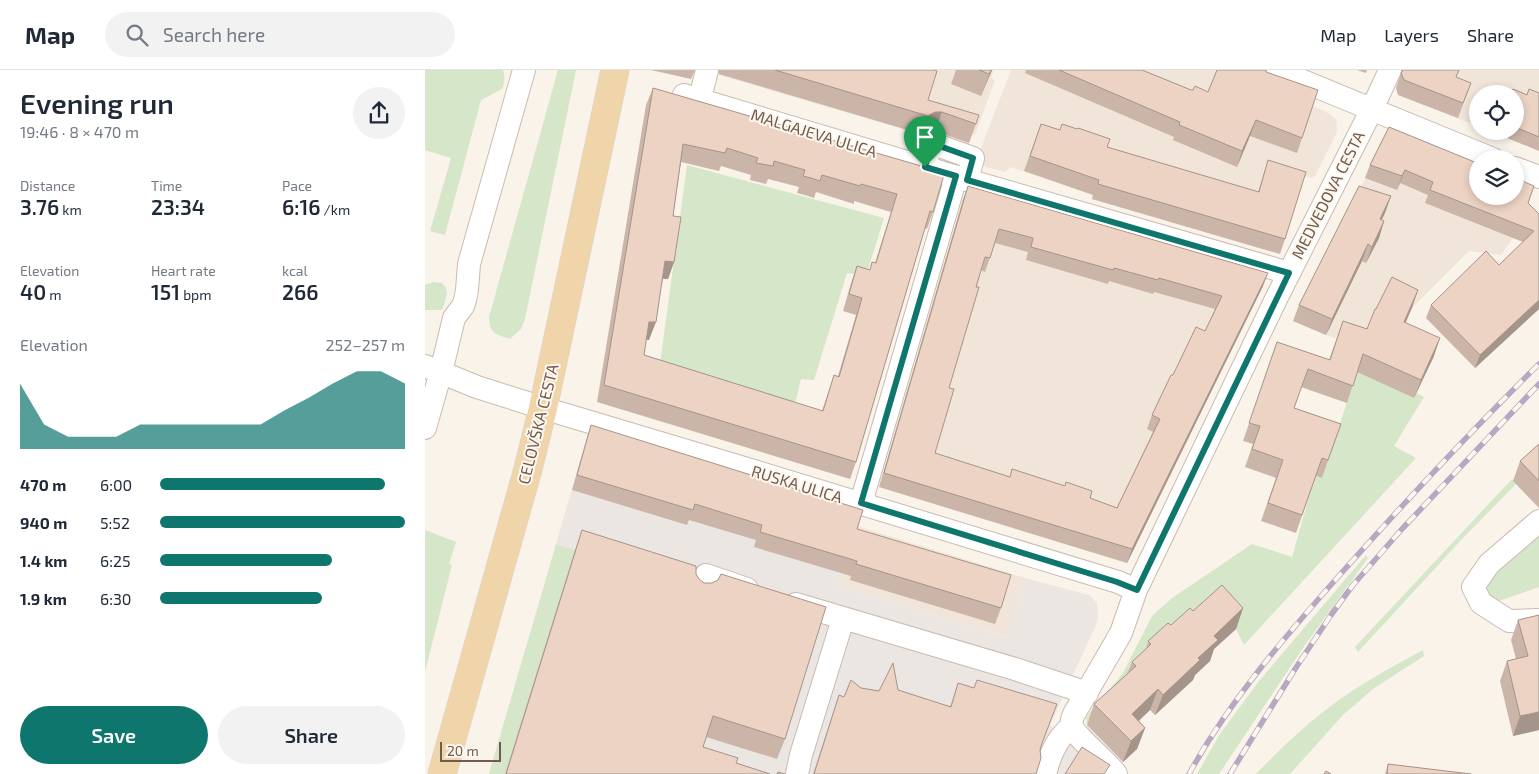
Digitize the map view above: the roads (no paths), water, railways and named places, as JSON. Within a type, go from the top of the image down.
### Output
[{"type":"main road","name":"CELOVŠKA CESTA","points":[[442,774],[528,469],[543,408],[615,70]]},
{"type":"street","points":[[425,428],[433,369],[454,318],[463,306],[467,290],[469,264],[524,70]]},
{"type":"street","name":"MALGAJEVA ULICA","points":[[707,70],[692,97],[925,167],[964,175],[1289,273]]},
{"type":"street","points":[[1276,70],[1471,150]]},
{"type":"street","name":"MEDVEDOVA CESTA","points":[[1045,774],[1052,752],[1064,732],[1072,726],[1071,720],[1074,714],[1121,633],[1137,590],[1289,273],[1390,70]]},
{"type":"street","points":[[1524,171],[1539,177]]},
{"type":"street","points":[[861,503],[964,175],[1088,202]]},
{"type":"street","name":"RUSKA ULICA","points":[[433,369],[477,387],[543,408],[861,503],[1137,590]]},
{"type":"street","points":[[1539,521],[1489,564],[1473,587],[1481,603],[1509,621],[1539,620]]},
{"type":"street","points":[[701,591],[706,576],[843,619],[1015,669],[1087,693]]},
{"type":"street","points":[[797,774],[801,755],[843,619]]},
{"type":"street","points":[[1072,726],[1075,732],[1110,765],[1116,774]]},
{"type":"railway","points":[[1189,774],[1221,722],[1257,672],[1297,624],[1411,496],[1539,364]]},
{"type":"railway","points":[[1230,774],[1297,666],[1353,585],[1402,529],[1539,384]]}]
